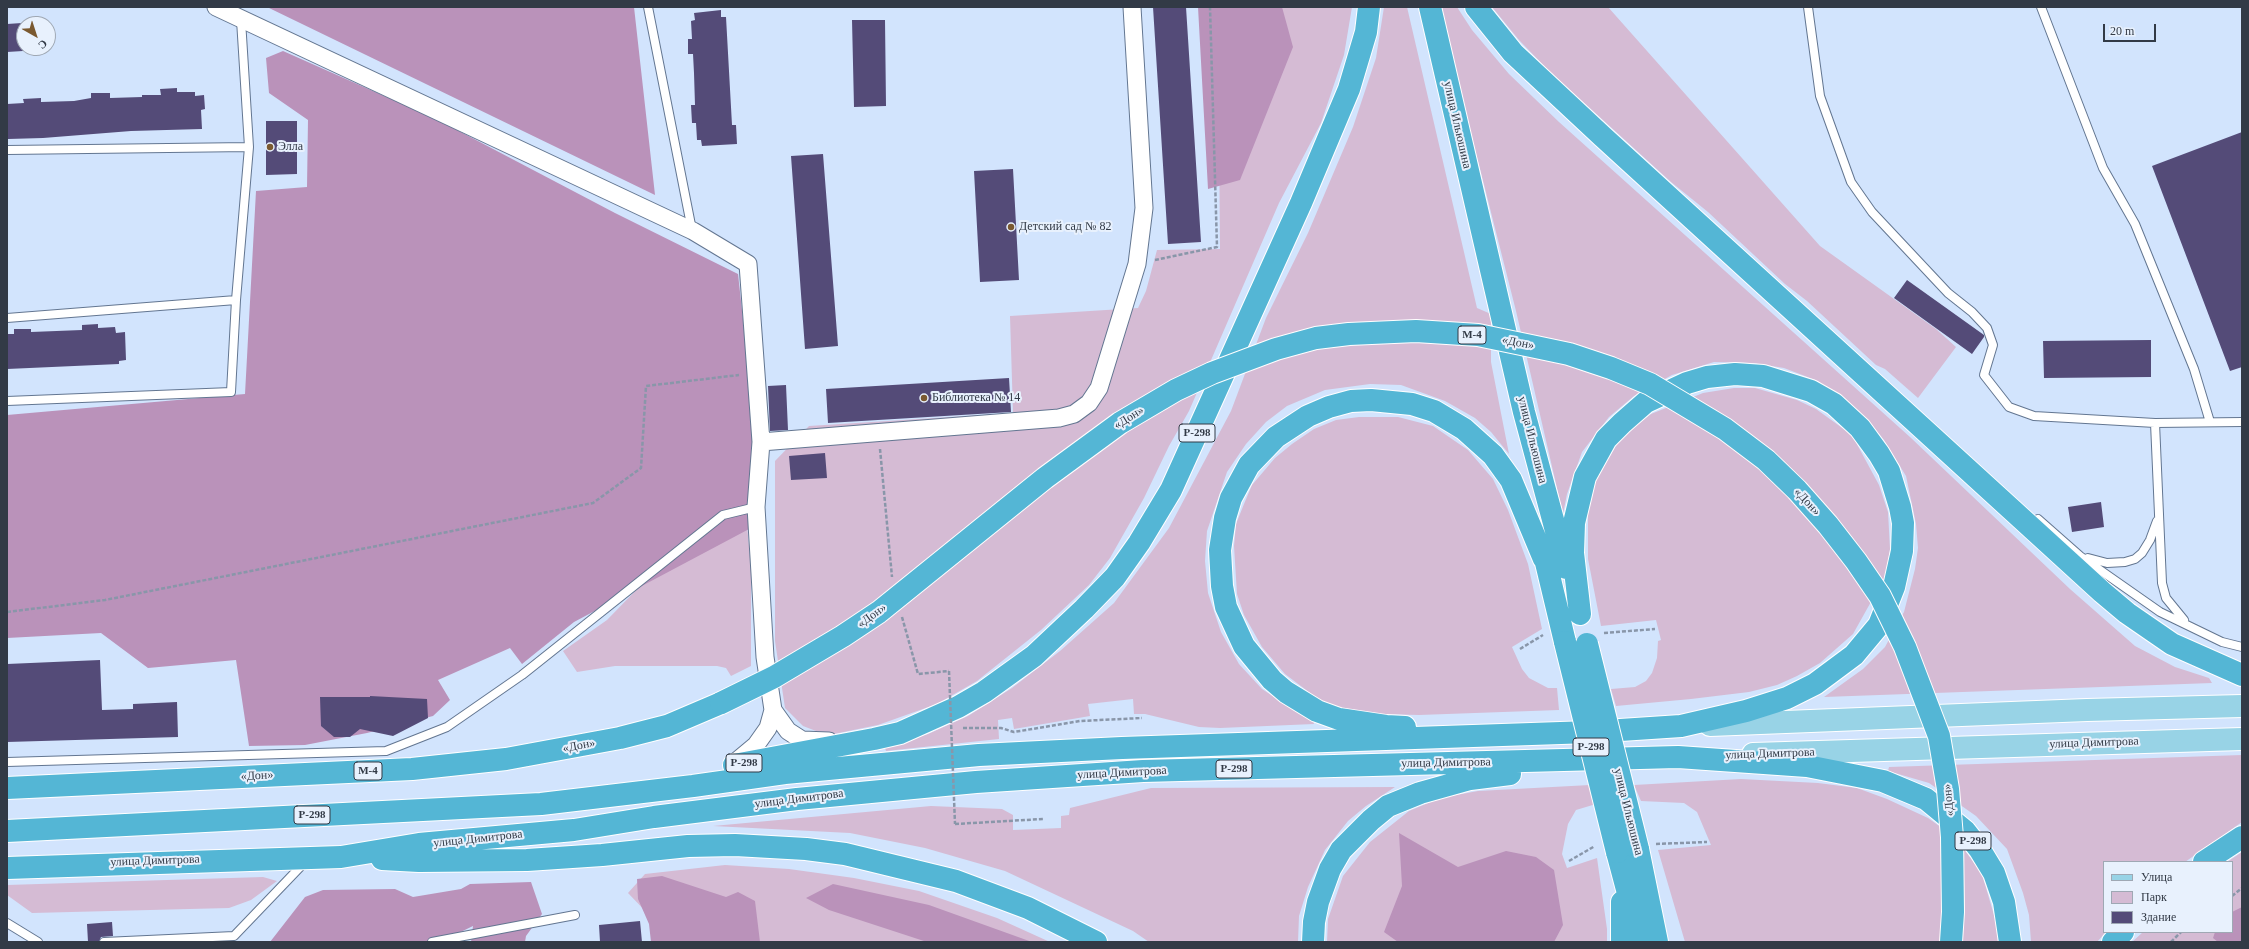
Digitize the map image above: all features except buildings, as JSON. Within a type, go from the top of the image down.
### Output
[{"type":"highway","name":"Р-298","points":[[616,795],[731,766],[874,740],[900,732],[958,707],[1034,656],[1084,609],[1115,577],[1139,543],[1174,483],[1338,119],[1359,58],[1369,7]]},
{"type":"highway","name":"улица Ильюшина","points":[[1417,7],[1524,461],[1544,559],[1555,638],[1626,852],[1643,871]]},
{"type":"highway","name":"улица Ильюшина","points":[[1430,7],[1538,469],[1580,614],[1595,639],[1626,852]]},
{"type":"highway","points":[[1476,7],[1514,53],[1536,75],[1878,387],[2045,542],[2127,613],[2172,644],[2242,675]]},
{"type":"highway","name":"«Дон»","points":[[7,788],[412,769],[506,759],[620,738],[667,726],[721,703],[774,677],[843,636],[879,612],[1045,478],[1120,423],[1176,390],[1212,373],[1276,349],[1316,338],[1349,334],[1416,331],[1478,335],[1569,354],[1612,368],[1643,381],[1725,429],[1766,460],[1797,490],[1828,525],[1856,561],[1880,596],[1905,647],[1939,736],[1948,789],[1952,837],[1953,912],[1951,942]]},
{"type":"highway","points":[[1580,614],[1573,553],[1574,523],[1585,477],[1606,439],[1646,402],[1687,382],[1707,377],[1735,374],[1763,376],[1810,391],[1834,404],[1860,428],[1879,454],[1888,471],[1896,489],[1903,523],[1902,551],[1894,587],[1879,625],[1854,655],[1815,684],[1787,698],[1746,711],[1681,726]]},
{"type":"highway","points":[[1544,559],[1511,480],[1493,455],[1477,439],[1434,411],[1412,404],[1370,400],[1351,401],[1308,416],[1276,437],[1262,449],[1249,465],[1231,498],[1225,518],[1220,550],[1222,586],[1226,608],[1244,646],[1272,680],[1286,692],[1317,711],[1339,719],[1386,726],[1590,732]]},
{"type":"highway","name":"улица Димитрова","points":[[7,831],[268,816],[541,804],[693,786],[785,773],[979,755],[1122,748],[1590,732],[1681,726]]},
{"type":"highway","name":"Р-298","points":[[1678,757],[1807,766],[1883,781],[1926,799],[1965,831],[1980,850],[1994,873],[2004,902],[2010,942]]},
{"type":"highway","name":"улица Димитрова","points":[[7,868],[341,856],[419,844],[574,830],[654,817],[804,798],[969,782],[1143,771],[1678,757]]},
{"type":"highway","points":[[1313,942],[1314,922],[1318,902],[1330,869],[1341,850],[1371,820],[1388,806],[1420,793],[1470,779],[1596,760]]},
{"type":"highway","points":[[2206,861],[2242,837]]},
{"type":"highway","points":[[341,856],[420,861],[535,859],[602,855],[688,846],[735,845],[806,849],[845,854],[956,881],[1028,908],[1096,942]]},
{"type":"highway","name":"Р-298","points":[[1626,852],[1641,942]]},
{"type":"highway","points":[[1622,942],[1626,852]]},
{"type":"highway","name":"Р-298","points":[[1643,871],[1657,942]]},
{"type":"highway","name":"Р-298","points":[[1643,871],[1667,942]]},
{"type":"highway","points":[[2113,942],[2122,933]]},
{"type":"main road","name":"улица Димитрова","points":[[1681,726],[2087,710],[2242,706]]},
{"type":"main road","name":"улица Димитрова","points":[[1678,757],[2242,738]]},
{"type":"street","points":[[216,7],[693,231],[748,264],[761,442],[756,507],[765,658],[773,710],[768,728],[756,745],[731,766]]},
{"type":"street","points":[[761,442],[1059,418],[1074,414],[1089,402],[1099,388],[1137,264],[1144,208],[1132,7]]},
{"type":"street","points":[[773,710],[788,731],[802,740],[874,740]]},
{"type":"lane","points":[[648,7],[693,231]]},
{"type":"lane","points":[[1808,7],[1820,96],[1851,182],[1872,212],[1948,293],[1972,312],[1987,328],[1993,345],[1984,375],[2009,406],[2034,416],[2155,423],[2242,422]]},
{"type":"lane","points":[[2041,7],[2103,168],[2138,232],[2194,369],[2210,422]]},
{"type":"lane","points":[[7,401],[231,392],[236,300],[249,147],[241,20]]},
{"type":"lane","points":[[7,150],[249,147]]},
{"type":"lane","points":[[7,318],[236,300]]},
{"type":"lane","points":[[1878,387],[1948,443],[2080,556],[2160,612],[2222,642],[2242,648]]},
{"type":"lane","points":[[2155,423],[2161,573],[2166,598],[2176,613],[2188,625]]},
{"type":"lane","points":[[7,762],[386,751],[447,728],[522,675],[723,515],[756,507]]},
{"type":"lane","points":[[2080,556],[2107,563],[2125,562],[2135,559],[2142,553],[2150,540],[2158,517]]},
{"type":"lane","points":[[104,942],[235,939],[310,856]]},
{"type":"lane","points":[[432,942],[575,915]]},
{"type":"lane","points":[[7,923],[38,942]]},
{"type":"path","points":[[1137,264],[1217,247],[1210,7]]},
{"type":"path","points":[[7,612],[106,600],[592,503],[641,468],[646,386],[739,376]]},
{"type":"path","points":[[879,433],[892,579]]},
{"type":"path","points":[[902,616],[918,674],[949,670],[955,824],[1043,819]]},
{"type":"path","points":[[1595,639],[1655,629]]},
{"type":"path","points":[[1520,650],[1555,638]]},
{"type":"path","points":[[951,728],[1001,728],[1014,732],[1080,721],[1142,718]]},
{"type":"path","points":[[1569,861],[1707,842]]},
{"type":"path","points":[[2233,895],[2242,888]]},
{"type":"path","points":[[2171,942],[2180,933]]},
{"type":"green space","points":[[1218,7],[1352,7],[1344,55],[1321,123],[1279,203],[1189,411],[1169,446],[1144,498],[1110,558],[1089,585],[1041,630],[977,681],[937,704],[878,725],[834,734],[816,731],[803,726],[785,708],[775,641],[775,461],[809,426],[1013,413],[1010,316],[1138,308],[1146,291],[1157,250],[1220,249]]},
{"type":"green space","points":[[1384,7],[1407,7],[1477,308],[1491,314],[1491,362],[1509,454],[1491,432],[1475,418],[1445,401],[1401,385],[1370,384],[1325,390],[1287,406],[1266,422],[1246,444],[1227,472],[1207,531],[1205,561],[1208,593],[1221,632],[1239,664],[1262,689],[1288,706],[1313,719],[1314,724],[1220,728],[1199,727],[1145,714],[1134,714],[1133,699],[1088,704],[1090,716],[1014,729],[1012,718],[998,720],[999,739],[886,751],[885,748],[928,734],[968,716],[1012,688],[1060,651],[1114,603],[1169,528],[1231,411],[1266,318],[1308,233],[1353,127],[1376,58]]},
{"type":"green space","points":[[1439,7],[1457,7],[1472,30],[1509,74],[1559,122],[1910,437],[2070,589],[2135,646],[2175,667],[2209,678],[2212,683],[1824,697],[1863,669],[1885,647],[1904,612],[1915,569],[1918,548],[1916,524],[1906,476],[1884,440],[1867,419],[1818,381],[1784,368],[1753,363],[1714,362],[1672,375],[1634,396],[1609,417],[1582,452],[1567,494],[1563,514],[1516,311]]},
{"type":"green space","points":[[1492,7],[1608,7],[1820,246],[1936,329],[1956,347],[1918,398],[1885,369],[1876,365],[1807,301],[1785,284],[1708,212],[1671,182],[1548,70],[1519,40]]},
{"type":"green space","points":[[1734,388],[1755,388],[1797,400],[1816,409],[1852,435],[1879,485],[1888,512],[1890,549],[1886,575],[1853,634],[1820,663],[1797,676],[1777,685],[1749,692],[1616,706],[1611,689],[1635,687],[1646,681],[1652,673],[1657,658],[1658,641],[1661,640],[1656,620],[1601,626],[1588,559],[1588,510],[1596,480],[1617,444],[1634,427],[1651,414],[1703,393]]},
{"type":"green space","points":[[1359,417],[1398,417],[1433,426],[1468,450],[1493,479],[1508,510],[1528,564],[1542,629],[1512,647],[1522,669],[1529,678],[1548,688],[1557,688],[1559,710],[1419,715],[1376,714],[1337,707],[1318,699],[1285,674],[1262,647],[1244,615],[1237,594],[1234,546],[1236,524],[1252,485],[1275,458],[1314,429],[1336,420]]},
{"type":"green space","points":[[747,525],[751,567],[751,666],[731,676],[726,668],[717,666],[615,666],[577,672],[563,651],[607,620],[646,580]]},
{"type":"green space","points":[[2242,755],[2242,822],[2186,861],[2103,861],[2103,933],[2105,933],[2097,942],[2031,942],[2029,915],[2023,893],[2007,849],[1976,816],[1929,783],[1888,771],[1889,767]]},
{"type":"green space","points":[[1741,779],[1818,783],[1857,788],[1887,799],[1928,818],[1956,838],[1982,874],[1996,922],[1998,942],[1685,942],[1658,850],[1711,845],[1697,812],[1684,803],[1641,801],[1634,785]]},
{"type":"green space","points":[[1590,785],[1596,804],[1576,810],[1568,824],[1562,854],[1567,868],[1597,858],[1607,929],[1607,942],[1327,942],[1328,919],[1343,876],[1370,842],[1409,811],[1440,798],[1478,791]]},
{"type":"green space","points":[[1395,787],[1366,806],[1348,821],[1325,850],[1308,887],[1299,916],[1298,942],[1149,942],[1133,931],[1005,871],[925,848],[850,833],[713,826],[931,806],[1002,809],[1013,815],[1013,830],[1061,828],[1061,816],[1069,815],[1070,808],[1151,788]]},
{"type":"green space","points":[[2242,852],[2242,942],[2132,942],[2142,933],[2233,933],[2233,861],[2228,861]]},
{"type":"green space","points":[[725,865],[789,869],[854,878],[919,891],[997,918],[1050,942],[654,942],[651,917],[628,893],[645,874]]},
{"type":"green space","points":[[263,877],[277,881],[251,900],[229,908],[32,913],[7,895],[7,885]]},
{"type":"shaded area","points":[[267,7],[634,7],[655,195]]},
{"type":"shaded area","points":[[1198,7],[1282,7],[1293,47],[1240,180],[1208,189]]},
{"type":"shaded area","points":[[283,51],[436,119],[615,213],[738,274],[755,428],[751,528],[574,622],[522,664],[510,648],[438,680],[450,700],[433,716],[367,733],[305,745],[249,746],[236,660],[148,668],[101,633],[7,638],[7,415],[245,394],[256,191],[307,187],[308,120],[269,93],[266,58]]},
{"type":"shaded area","points":[[1399,833],[1458,867],[1506,851],[1536,857],[1554,870],[1563,925],[1554,942],[1398,942],[1384,932],[1402,886]]},
{"type":"shaded area","points":[[662,876],[726,897],[738,892],[755,901],[760,942],[651,942],[649,924],[638,899],[637,879]]},
{"type":"shaded area","points":[[531,882],[542,914],[526,936],[525,942],[471,942],[473,926],[440,942],[270,942],[305,897],[323,890],[395,889],[413,897],[461,889],[470,884]]},
{"type":"shaded area","points":[[833,884],[929,905],[1032,942],[927,942],[829,910],[806,898]]},
{"type":"shaded area","points":[[2242,907],[2242,942],[2218,942],[2213,938],[2215,933],[2233,933],[2233,912]]},
{"type":"place","name":"Элла","points":[[270,147]]},
{"type":"place","name":"Детский сад № 82","points":[[1011,227]]},
{"type":"place","name":"Библиотека № 14","points":[[924,398]]}]
